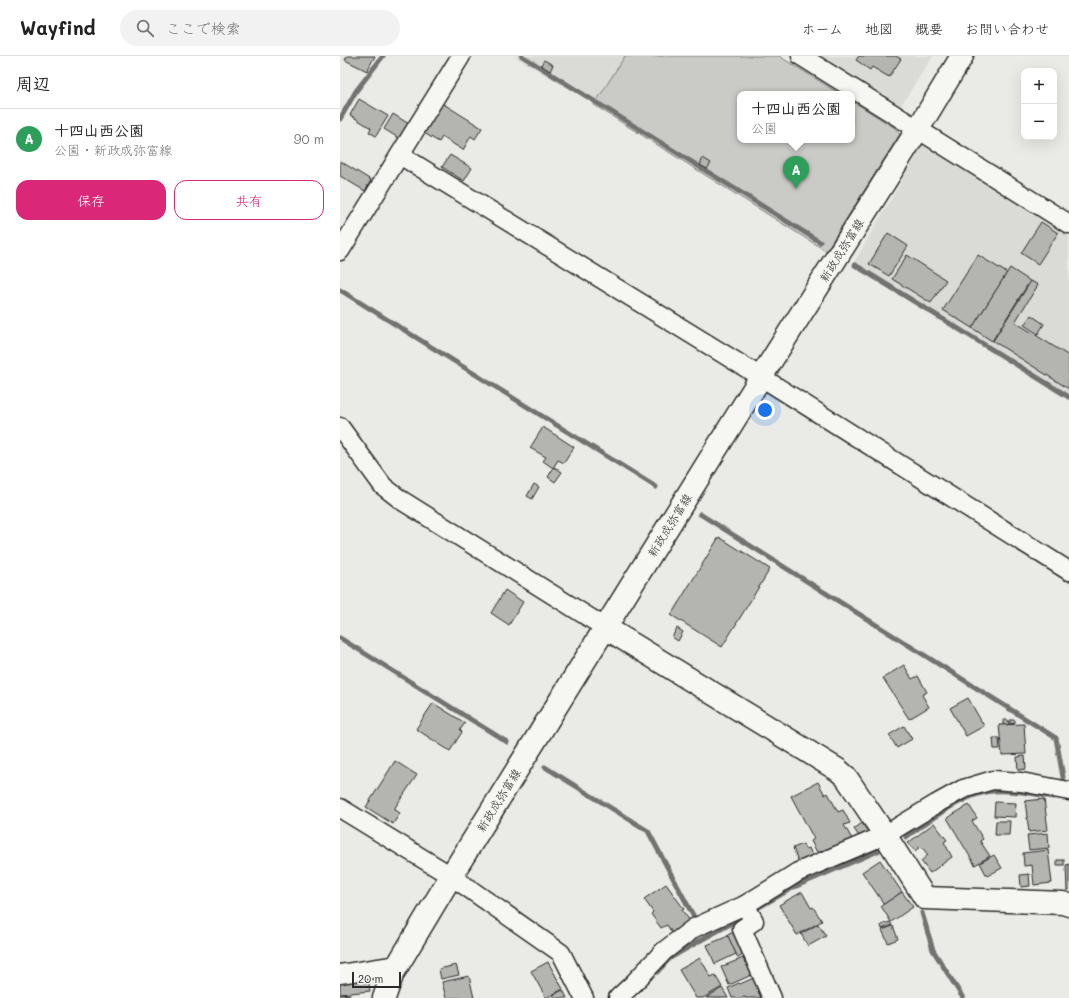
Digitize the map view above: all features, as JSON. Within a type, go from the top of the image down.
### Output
[{"type":"main road","name":"新政成弥富線","points":[[384,998],[398,965],[451,876],[962,56]]},
{"type":"main road","points":[[606,628],[838,770],[846,778],[885,835],[925,898],[1063,903],[1069,905]]},
{"type":"street","points":[[340,251],[461,56]]},
{"type":"street","points":[[801,56],[1069,224]]},
{"type":"street","points":[[400,155],[761,378],[1069,571]]},
{"type":"street","points":[[340,426],[383,486],[401,500],[606,628]]},
{"type":"street","points":[[618,998],[634,984],[664,951],[694,928],[746,905],[798,872],[885,835],[963,789],[993,780],[1021,782],[1069,791]]},
{"type":"street","points":[[340,808],[451,876],[562,953],[584,998]]},
{"type":"street","points":[[746,905],[754,921],[742,929],[772,998]]},
{"type":"street","points":[[340,974],[398,965]]},
{"type":"shaded area","points":[[514,56],[625,56],[594,104]]},
{"type":"shaded area","points":[[625,56],[779,56],[835,91],[737,91],[737,143],[855,143],[855,103],[895,128],[900,134],[826,251],[594,105]]},
{"type":"shaded area","points":[[816,56],[933,56],[900,107]]},
{"type":"shaded area","points":[[923,144],[1069,235],[1069,401],[852,266]]},
{"type":"building","points":[[347,56],[375,56],[367,71],[345,60]]},
{"type":"building","points":[[859,56],[896,56],[901,59],[889,77],[872,67],[870,70],[856,60]]},
{"type":"building","points":[[544,60],[553,65],[550,71],[541,65]]},
{"type":"building","points":[[359,99],[388,116],[376,136],[369,132],[371,128],[350,115]]},
{"type":"building","points":[[442,103],[482,128],[475,139],[471,136],[463,150],[442,137],[439,142],[424,133]]},
{"type":"building","points":[[393,114],[409,124],[400,139],[384,129]]},
{"type":"building","points":[[450,155],[472,168],[464,181],[442,167]]},
{"type":"building","points":[[703,158],[711,163],[707,169],[700,165]]},
{"type":"building","points":[[340,161],[371,180],[365,191],[340,176]]},
{"type":"building","points":[[1041,222],[1058,233],[1038,264],[1021,253]]},
{"type":"building","points":[[888,233],[908,246],[889,276],[869,264]]},
{"type":"building","points":[[907,255],[946,280],[931,303],[892,279]]},
{"type":"building","points":[[978,255],[1007,273],[972,328],[943,310]]},
{"type":"building","points":[[1010,268],[1030,281],[992,341],[972,328]]},
{"type":"building","points":[[1031,281],[1038,285],[1015,322],[1069,356],[1069,389],[993,341]]},
{"type":"building","points":[[1031,315],[1044,324],[1038,334],[1024,325]]},
{"type":"building","points":[[543,427],[574,447],[564,463],[558,460],[553,468],[543,461],[546,457],[530,448]]},
{"type":"building","points":[[554,467],[562,472],[555,482],[548,477]]},
{"type":"building","points":[[534,484],[539,487],[532,499],[527,496]]},
{"type":"building","points":[[719,537],[770,569],[722,647],[671,615]]},
{"type":"building","points":[[505,590],[523,602],[509,625],[491,613]]},
{"type":"building","points":[[677,628],[683,632],[678,641],[672,637]]},
{"type":"building","points":[[904,665],[912,679],[918,676],[927,692],[922,695],[929,707],[909,719],[883,678]]},
{"type":"building","points":[[968,698],[984,726],[966,736],[950,708]]},
{"type":"building","points":[[433,703],[465,723],[460,730],[462,732],[450,751],[416,729]]},
{"type":"building","points":[[1003,720],[1008,720],[1009,724],[1003,725]]},
{"type":"building","points":[[1010,720],[1015,720],[1015,723],[1010,724]]},
{"type":"building","points":[[1024,724],[1026,754],[1002,755],[999,725]]},
{"type":"building","points":[[904,726],[912,739],[897,748],[889,735]]},
{"type":"building","points":[[993,738],[999,738],[1000,749],[994,749]]},
{"type":"building","points":[[1025,756],[1026,769],[1018,770],[1017,757]]},
{"type":"building","points":[[395,761],[417,775],[394,809],[400,813],[393,824],[366,807]]},
{"type":"building","points":[[818,782],[825,795],[828,793],[838,812],[843,810],[850,823],[844,825],[852,839],[819,856],[811,841],[814,839],[791,796]]},
{"type":"building","points":[[1044,799],[1048,830],[1029,832],[1025,801]]},
{"type":"building","points":[[995,802],[1016,803],[1015,817],[994,816]]},
{"type":"building","points":[[969,805],[977,818],[972,821],[983,839],[980,841],[990,856],[975,865],[947,818]]},
{"type":"building","points":[[996,821],[1010,821],[1009,835],[995,835]]},
{"type":"building","points":[[862,823],[869,833],[861,839],[854,829]]},
{"type":"building","points":[[934,823],[947,840],[944,842],[952,857],[930,873],[921,861],[928,855],[921,846],[915,851],[908,843]]},
{"type":"building","points":[[1048,833],[1049,848],[1029,850],[1027,835]]},
{"type":"building","points":[[803,844],[805,849],[809,848],[813,857],[799,863],[793,848]]},
{"type":"building","points":[[1048,850],[1052,883],[1034,885],[1032,865],[1024,866],[1023,853]]},
{"type":"building","points":[[994,855],[1002,868],[987,876],[980,863]]},
{"type":"building","points":[[880,860],[902,892],[884,904],[862,872]]},
{"type":"building","points":[[1057,860],[1064,860],[1064,865],[1057,865]]},
{"type":"building","points":[[1069,864],[1069,890],[1067,891],[1066,865]]},
{"type":"building","points":[[1029,874],[1030,886],[1021,887],[1020,875]]},
{"type":"building","points":[[666,884],[684,909],[682,910],[690,921],[672,933],[667,925],[661,928],[651,914],[653,912],[644,899]]},
{"type":"building","points":[[802,892],[811,908],[813,907],[822,921],[797,935],[779,905]]},
{"type":"building","points":[[902,892],[913,907],[891,922],[881,906]]},
{"type":"building","points":[[890,922],[892,925],[882,929],[881,925]]},
{"type":"building","points":[[818,924],[826,936],[808,946],[801,934]]},
{"type":"building","points":[[893,926],[898,939],[888,943],[882,930]]},
{"type":"building","points":[[734,932],[744,954],[738,958],[727,935]]},
{"type":"building","points":[[728,936],[736,954],[715,964],[707,945]]},
{"type":"building","points":[[700,958],[711,977],[715,975],[722,987],[703,998],[696,998],[679,970]]},
{"type":"building","points":[[743,958],[745,963],[750,961],[756,973],[729,985],[721,967]]},
{"type":"building","points":[[548,962],[563,989],[546,998],[531,971]]},
{"type":"building","points":[[456,965],[459,975],[441,979],[439,969]]},
{"type":"building","points":[[469,976],[474,998],[446,998],[442,982]]},
{"type":"building","points":[[368,977],[370,991],[340,994],[340,981]]},
{"type":"building","points":[[756,977],[768,998],[732,998],[728,988]]},
{"type":"building","points":[[722,988],[728,998],[706,998]]},
{"type":"building","points":[[563,990],[567,998],[555,998],[553,995]]},
{"type":"building","points":[[349,994],[350,998],[340,998],[340,995]]},
{"type":"waterway","points":[[340,119],[356,91],[383,56]]},
{"type":"waterway","points":[[522,56],[820,242]]},
{"type":"waterway","points":[[855,265],[1069,397]]},
{"type":"waterway","points":[[340,290],[656,487]]},
{"type":"waterway","points":[[700,514],[1056,738],[1063,777]]},
{"type":"waterway","points":[[340,638],[507,742]]},
{"type":"waterway","points":[[545,767],[648,831],[695,919]]},
{"type":"waterway","points":[[906,837],[925,823],[959,802],[982,793],[1008,791],[1054,797]]},
{"type":"waterway","points":[[759,907],[794,887],[878,851]]},
{"type":"waterway","points":[[922,913],[933,950],[963,998]]},
{"type":"waterway","points":[[657,972],[670,958],[741,918]]},
{"type":"place","name":"十四山西公園","points":[[796,189]]}]
